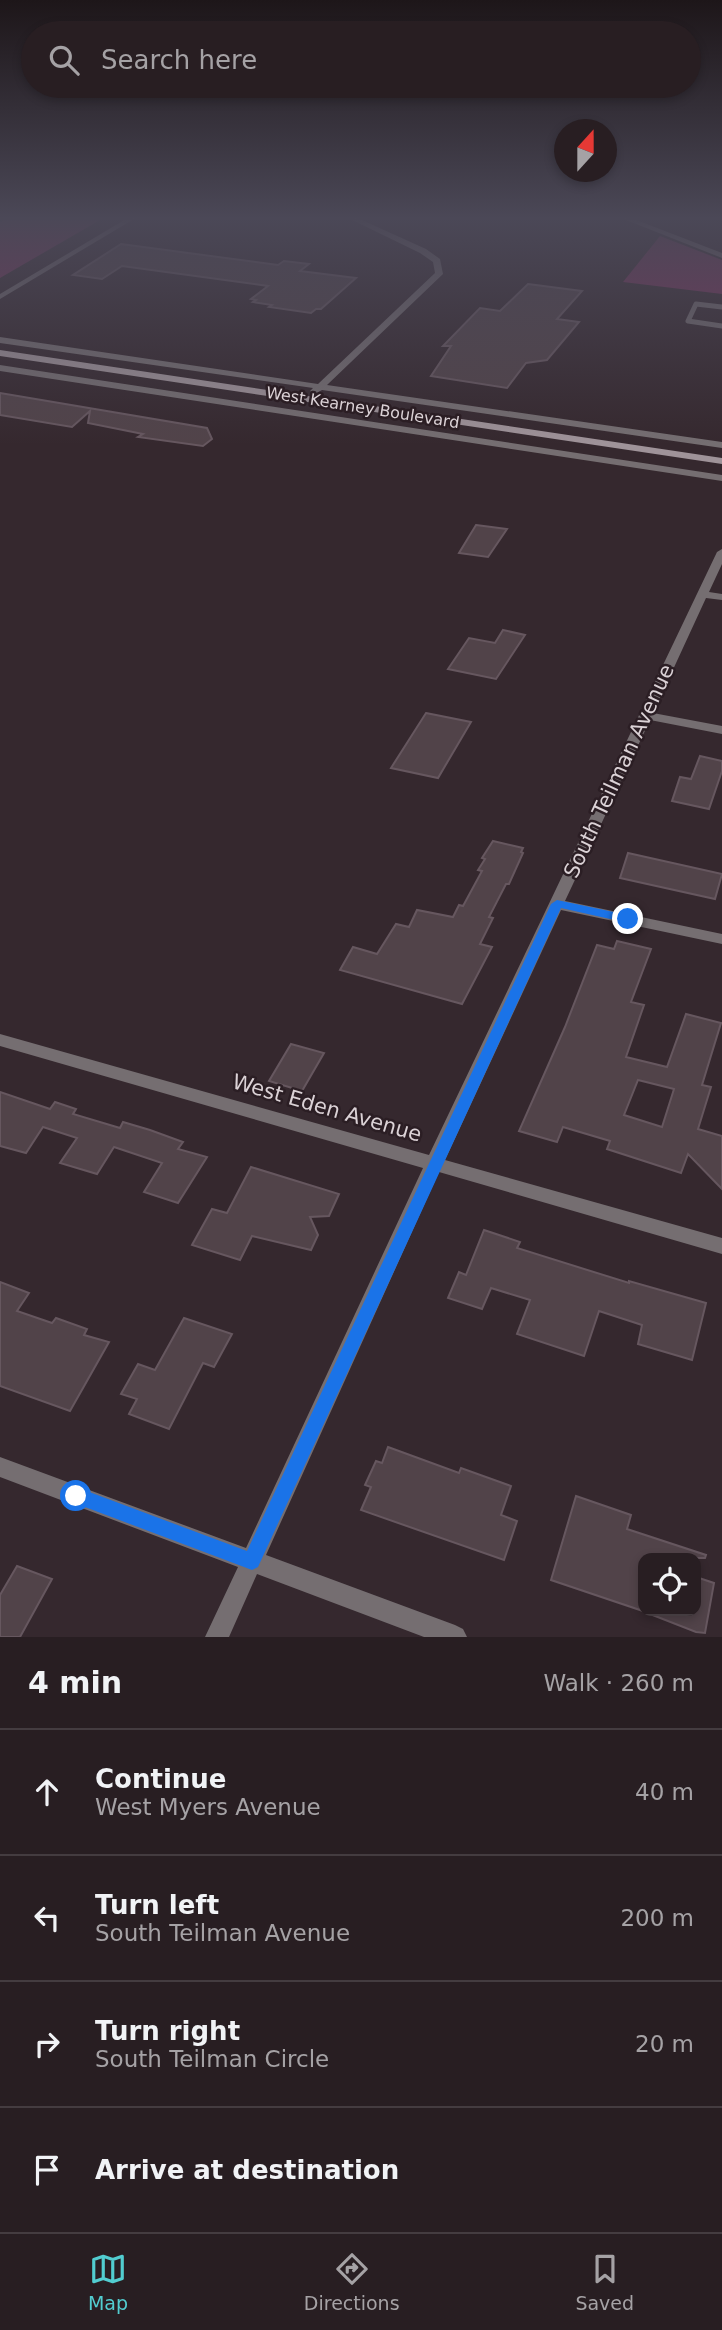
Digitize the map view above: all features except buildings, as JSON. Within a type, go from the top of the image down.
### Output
[{"type":"main road","name":"West Kearney Boulevard","points":[[0,353],[722,461]]},
{"type":"street","points":[[307,399],[423,292]]},
{"type":"street","name":"West Kearney Boulevard","points":[[0,340],[722,445]]},
{"type":"street","name":"West Kearney Boulevard","points":[[0,368],[722,478]]},
{"type":"street","name":"South Teilman Avenue","points":[[217,1637],[435,1162],[722,552]]},
{"type":"street","points":[[703,594],[722,597]]},
{"type":"street","points":[[646,715],[722,730]]},
{"type":"street","points":[[557,904],[722,939]]},
{"type":"street","name":"West Eden Avenue","points":[[0,1040],[722,1246]]},
{"type":"street","points":[[0,1467],[455,1637]]},
{"type":"lane","points":[[722,307],[696,304],[688,321],[722,326]]},
{"type":"route","points":[[76,1496],[252,1561],[557,904],[628,919]]}]
